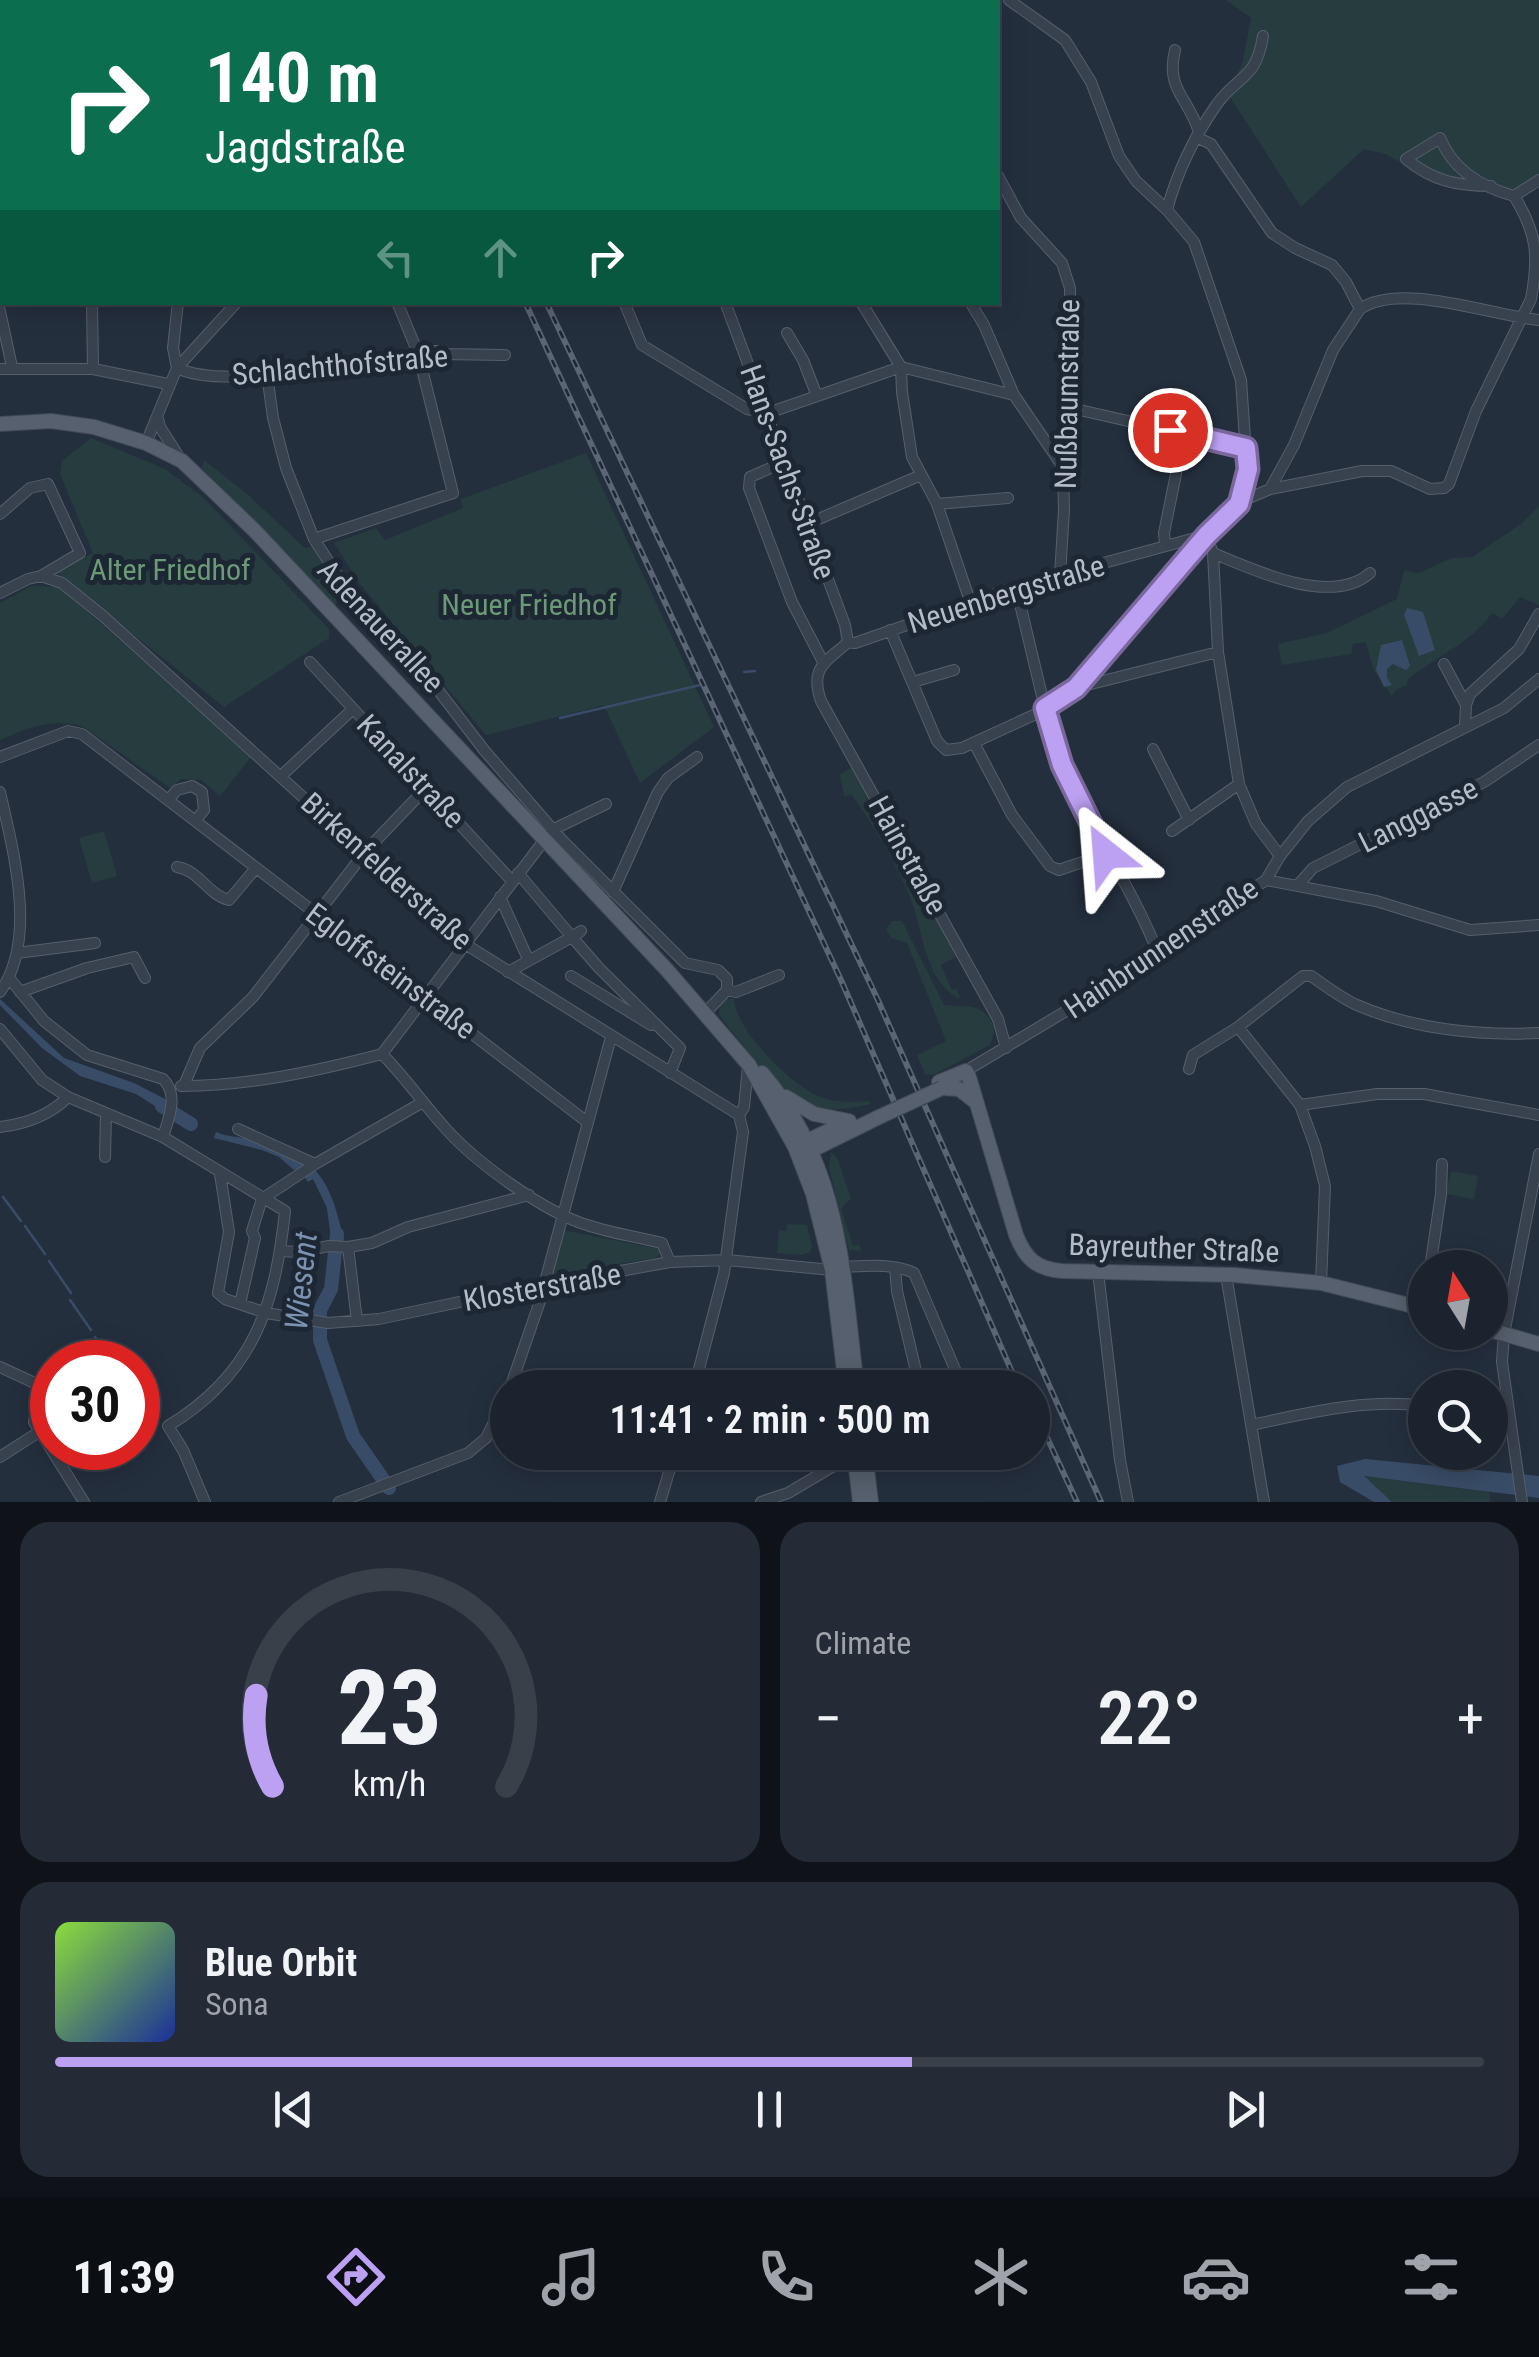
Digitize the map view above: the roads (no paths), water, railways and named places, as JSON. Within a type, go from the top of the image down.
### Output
[{"type":"main road","name":"Adenauerallee","points":[[0,424],[71,422],[146,442],[182,461],[256,531],[548,835],[748,1065],[804,1148]]},
{"type":"main road","name":"Adenauerallee","points":[[666,970],[686,985],[778,1092],[804,1148]]},
{"type":"main road","points":[[804,1148],[850,1121],[877,1113],[966,1071]]},
{"type":"main road","name":"Bayreuther Straße","points":[[966,1071],[1016,1234],[1033,1262],[1050,1270],[1226,1275],[1321,1283],[1408,1305]]},
{"type":"main road","points":[[940,1085],[959,1089],[978,1103]]},
{"type":"main road","points":[[778,1092],[814,1114],[850,1121]]},
{"type":"main road","points":[[804,1148],[835,1141],[877,1113]]},
{"type":"main road","points":[[823,1179],[835,1141]]},
{"type":"main road","points":[[804,1148],[823,1179],[839,1236],[837,1268],[845,1370]]},
{"type":"main road","points":[[804,1148],[813,1194],[837,1268],[854,1370]]},
{"type":"main road","points":[[1508,1335],[1539,1344]]},
{"type":"main road","points":[[858,1470],[860,1502]]},
{"type":"main road","points":[[862,1470],[871,1502]]},
{"type":"street","points":[[1009,0],[1065,40],[1091,82],[1119,156],[1194,242],[1241,380],[1248,469],[1239,504]]},
{"type":"street","points":[[1167,210],[1197,135],[1230,87],[1250,74],[1260,58],[1263,36]]},
{"type":"street","points":[[1175,50],[1173,84],[1195,118],[1197,135]]},
{"type":"street","points":[[1197,135],[1211,144],[1272,232],[1332,265],[1360,309]]},
{"type":"street","points":[[890,630],[938,740],[946,750],[955,750],[1045,708],[1076,688],[1206,536],[1239,504],[1270,490],[1376,470],[1391,471],[1430,489],[1444,488],[1449,484],[1488,384],[1531,299],[1537,250],[1534,234],[1514,196],[1468,175],[1449,159],[1440,138],[1406,159],[1426,175],[1460,186],[1491,186]]},
{"type":"street","name":"Nußbaumstraße","points":[[1000,180],[1021,218],[1062,262],[1068,274],[1072,408],[1070,444],[1062,467],[1060,575]]},
{"type":"street","points":[[1514,196],[1539,180]]},
{"type":"street","points":[[1270,490],[1294,445],[1333,350],[1360,309],[1380,301],[1422,300],[1539,320]]},
{"type":"street","points":[[92,305],[93,369]]},
{"type":"street","points":[[176,368],[173,348],[178,305]]},
{"type":"street","points":[[146,442],[176,368],[234,305]]},
{"type":"street","points":[[314,539],[453,493],[418,353],[398,305]]},
{"type":"street","points":[[625,305],[642,344],[747,409],[768,413],[902,366],[1014,395]]},
{"type":"street","name":"Hans-Sachs-Straße","points":[[726,305],[848,632],[848,642]]},
{"type":"street","points":[[864,305],[902,366],[909,444],[920,476],[937,504],[970,602]]},
{"type":"street","points":[[972,305],[1014,395],[1062,467]]},
{"type":"street","points":[[0,311],[6,368],[93,369],[168,384]]},
{"type":"street","points":[[786,333],[803,360],[817,396]]},
{"type":"street","name":"Schlachthofstraße","points":[[176,368],[215,376],[267,374],[418,353],[505,355]]},
{"type":"street","points":[[267,374],[286,468],[314,539],[351,596],[435,686],[548,835],[685,963],[718,970],[727,978],[727,990],[708,1010]]},
{"type":"street","points":[[1072,408],[1246,448]]},
{"type":"street","points":[[158,412],[160,427],[182,461]]},
{"type":"street","name":"Hainstraße","points":[[784,462],[750,477],[749,488],[787,590],[823,662],[817,684],[821,700],[998,1019],[1006,1048]]},
{"type":"street","points":[[1165,545],[1177,469]]},
{"type":"street","points":[[808,524],[920,476]]},
{"type":"street","points":[[0,514],[30,488],[48,484],[80,553],[41,576],[0,593]]},
{"type":"street","points":[[937,504],[1008,498]]},
{"type":"street","points":[[1206,536],[1214,553],[1218,652],[1239,784],[1256,824],[1280,856]]},
{"type":"street","name":"Neuenbergstraße","points":[[848,642],[855,643],[1016,587],[1206,536]]},
{"type":"street","points":[[1214,553],[1252,570],[1303,584],[1347,585],[1370,573]]},
{"type":"street","name":"Birkenfelderstraße","points":[[41,576],[62,583],[103,616],[465,944],[739,1115]]},
{"type":"street","points":[[1016,587],[1062,765],[1106,854],[1136,899],[1158,953]]},
{"type":"street","points":[[1465,726],[1470,694],[1519,649],[1539,614]]},
{"type":"street","points":[[823,662],[848,642]]},
{"type":"street","points":[[1076,688],[1218,652]]},
{"type":"street","name":"Kanalstraße","points":[[310,662],[426,788],[577,934],[599,968],[669,1036]]},
{"type":"street","points":[[1444,664],[1466,705]]},
{"type":"street","points":[[913,682],[954,670]]},
{"type":"street","name":"Hainbrunnenstraße","points":[[966,1071],[1158,953],[1266,880],[1308,821],[1347,787],[1504,708],[1539,678]]},
{"type":"street","points":[[281,776],[353,709]]},
{"type":"street","name":"Egloffsteinstraße","points":[[0,757],[68,730],[82,734],[587,1122]]},
{"type":"street","points":[[974,743],[1012,815],[1050,866],[1059,870],[1106,854]]},
{"type":"street","name":"Langgasse","points":[[1298,885],[1313,868],[1484,782],[1539,745]]},
{"type":"street","points":[[1153,749],[1189,820]]},
{"type":"street","points":[[613,892],[658,792],[668,778],[697,757]]},
{"type":"street","points":[[1172,831],[1239,784]]},
{"type":"street","points":[[165,796],[192,786],[202,792],[204,810],[196,820]]},
{"type":"street","points":[[184,1085],[200,1048],[252,997],[365,852],[426,788]]},
{"type":"street","points":[[0,792],[19,892],[18,949],[10,979],[1,991]]},
{"type":"street","points":[[172,1092],[184,1085],[204,1087],[310,1072],[382,1054],[548,835],[606,804]]},
{"type":"street","points":[[177,867],[186,868],[220,898],[229,900],[256,868]]},
{"type":"street","points":[[1266,880],[1376,901],[1470,930],[1539,925]]},
{"type":"street","points":[[500,896],[528,960]]},
{"type":"street","points":[[508,972],[577,934]]},
{"type":"street","points":[[18,949],[95,943]]},
{"type":"street","points":[[20,992],[122,958],[134,957],[145,978]]},
{"type":"street","points":[[727,990],[736,992],[779,975]]},
{"type":"street","points":[[571,976],[669,1036],[680,1048],[670,1073]]},
{"type":"street","points":[[1189,1069],[1193,1055],[1238,1027],[1303,976],[1311,976],[1354,1003],[1400,1020],[1491,1034],[1539,1033]]},
{"type":"street","points":[[10,979],[44,1021],[86,1054],[163,1079],[172,1092],[163,1137]]},
{"type":"street","points":[[1238,1027],[1300,1105],[1325,1186],[1321,1283]]},
{"type":"street","points":[[0,1029],[42,1080],[68,1097],[163,1137],[286,1211],[266,1313],[240,1359],[213,1395],[168,1426],[205,1502]]},
{"type":"street","points":[[516,1370],[544,1284],[610,1037]]},
{"type":"street","points":[[382,1054],[450,1134],[528,1195],[562,1216],[586,1225],[662,1243],[670,1262]]},
{"type":"street","points":[[699,1370],[727,1260],[743,1132],[739,1115],[744,1107],[748,1065]]},
{"type":"street","points":[[1300,1105],[1377,1094],[1424,1094],[1539,1115]]},
{"type":"street","points":[[0,1128],[30,1122],[58,1108],[68,1097]]},
{"type":"street","points":[[240,1304],[260,1197],[423,1102]]},
{"type":"street","points":[[105,1157],[106,1113]]},
{"type":"street","points":[[238,1129],[315,1164]]},
{"type":"street","points":[[1508,1298],[1534,1217],[1539,1154]]},
{"type":"street","points":[[1433,1250],[1442,1164]]},
{"type":"street","points":[[220,1174],[229,1229],[252,1231]]},
{"type":"street","points":[[281,1251],[372,1243],[408,1227],[528,1195]]},
{"type":"street","name":"Klosterstraße","points":[[229,1229],[218,1293],[266,1313],[328,1323],[357,1321],[670,1262],[727,1260],[895,1268]]},
{"type":"street","points":[[348,1247],[357,1321]]},
{"type":"street","points":[[916,1370],[895,1268],[914,1272],[955,1370]]},
{"type":"street","points":[[1098,1272],[1128,1502]]},
{"type":"street","points":[[1226,1275],[1264,1502]]},
{"type":"street","points":[[0,1368],[30,1380]]},
{"type":"street","points":[[1251,1424],[1347,1406],[1408,1404]]},
{"type":"street","points":[[1508,1416],[1522,1500]]},
{"type":"street","points":[[339,1502],[374,1497],[398,1479],[468,1453],[490,1432]]},
{"type":"street","points":[[0,1457],[30,1438]]},
{"type":"street","points":[[63,1470],[84,1502]]},
{"type":"street","points":[[660,1502],[670,1470]]},
{"type":"street","points":[[761,1502],[788,1493],[828,1470]]},
{"type":"water","points":[[1407,608],[1423,612],[1435,650],[1419,656],[1404,615]]},
{"type":"water","points":[[1402,640],[1410,666],[1406,670],[1393,664],[1387,669],[1392,685],[1384,687],[1376,670],[1381,645]]},
{"type":"water","points":[[0,999],[64,1058],[134,1083],[165,1099],[166,1113],[136,1094],[80,1076],[42,1048],[0,1005]]},
{"type":"water","points":[[216,1132],[270,1145],[304,1160],[332,1198],[344,1240],[331,1239],[327,1208],[313,1179],[308,1182],[299,1168],[294,1170],[279,1157],[214,1138]]},
{"type":"water","points":[[1365,1459],[1408,1463],[1408,1470],[1478,1470],[1539,1476],[1539,1498],[1364,1476],[1392,1502],[1374,1502],[1340,1482],[1337,1466]]},
{"type":"waterway","points":[[744,672],[755,671]]},
{"type":"waterway","points":[[560,718],[700,685]]},
{"type":"waterway","name":"Wiesent","points":[[162,1106],[191,1124]]},
{"type":"waterway","points":[[3,1197],[21,1221]]},
{"type":"waterway","points":[[25,1226],[45,1254]]},
{"type":"waterway","name":"Wiesent","points":[[337,1234],[331,1289],[320,1310],[320,1340],[353,1436],[389,1488]]},
{"type":"waterway","points":[[49,1261],[71,1293]]},
{"type":"waterway","points":[[70,1300],[91,1330]]},
{"type":"railway","points":[[526,305],[841,980],[1011,1370]]},
{"type":"railway","points":[[547,305],[877,998],[1101,1502]]},
{"type":"railway","points":[[1050,1444],[1077,1502]]},
{"type":"park label","name":"Alter Friedhof","points":[[170,569]]},
{"type":"park label","name":"Neuer Friedhof","points":[[529,604]]}]
